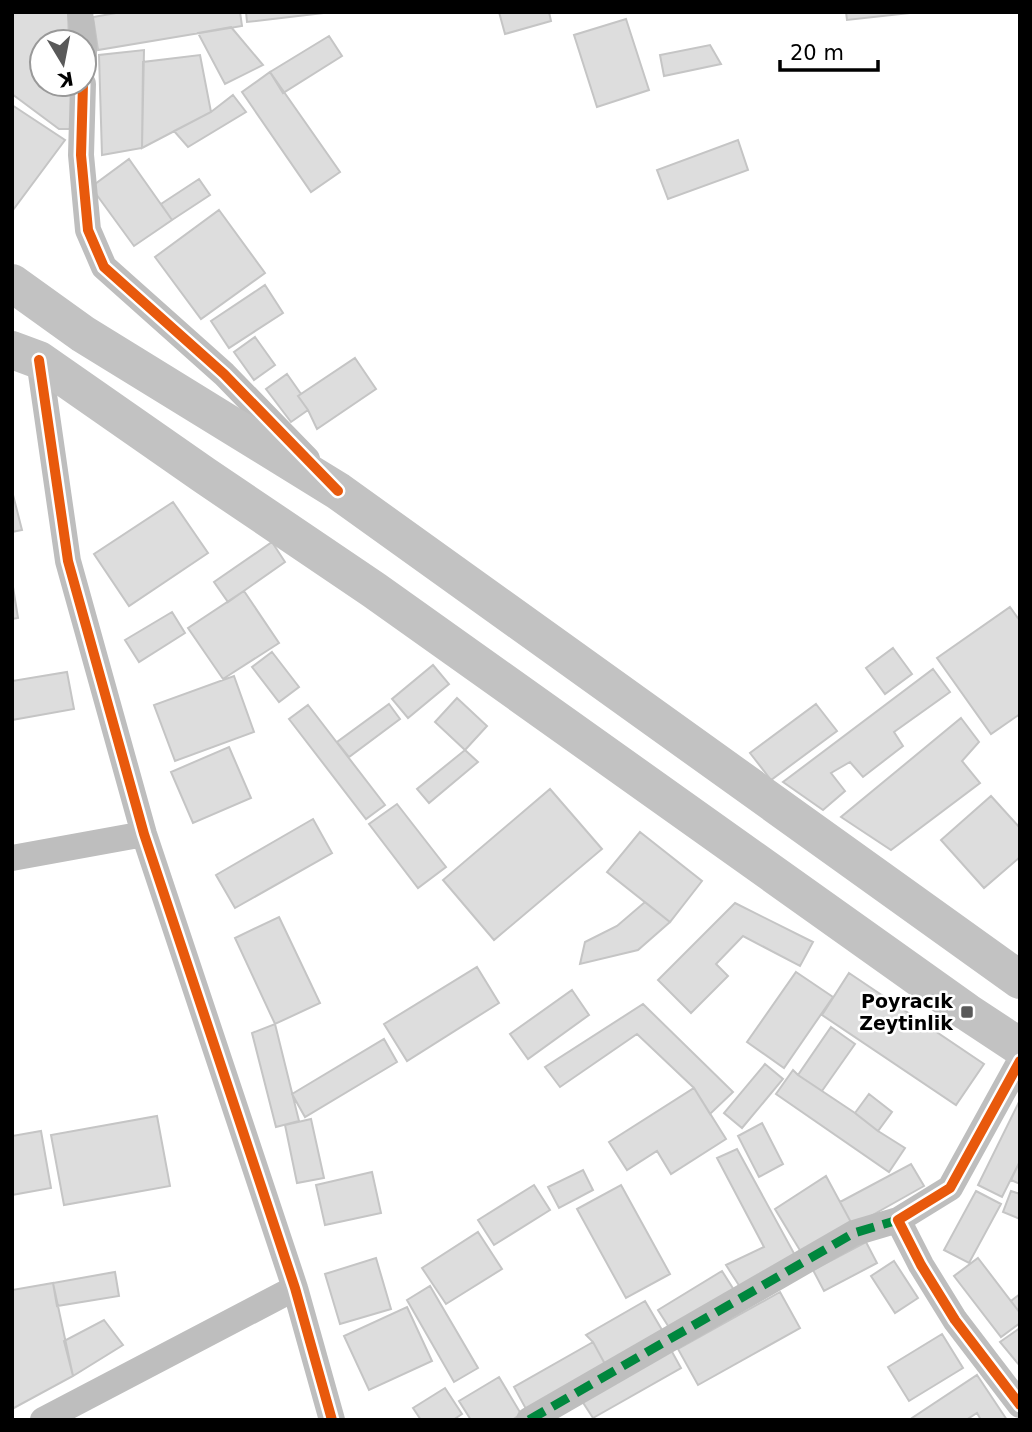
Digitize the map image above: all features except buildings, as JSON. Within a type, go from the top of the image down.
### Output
[{"type":"main road","points":[[12,283],[83,334],[338,491],[1020,980]]},
{"type":"main road","points":[[25,355],[374,590],[1020,1047]]},
{"type":"street","points":[[83,98],[82,155],[88,230],[104,267],[223,374],[338,491]]},
{"type":"street","points":[[25,355],[68,561],[144,834],[295,1288],[332,1420]]},
{"type":"street","points":[[12,858],[144,834]]},
{"type":"street","points":[[529,1420],[854,1233],[898,1220],[950,1188],[1020,1061]]},
{"type":"street","points":[[898,1220],[921,1265],[955,1320],[1020,1405]]},
{"type":"street","points":[[43,1420],[295,1288]]},
{"type":"marked path","points":[[529,1420],[854,1233],[898,1220]]},
{"type":"cycle path","points":[[83,98],[81,155],[88,230],[104,267],[224,374],[338,491]]},
{"type":"cycle path","points":[[39,360],[68,561],[144,834],[295,1288],[332,1420]]},
{"type":"cycle path","points":[[1020,1061],[950,1188],[898,1220],[921,1265],[955,1320],[1020,1405]]},
{"type":"place","name":"Poyracık Zeytinlik","points":[[967,1012]]}]
